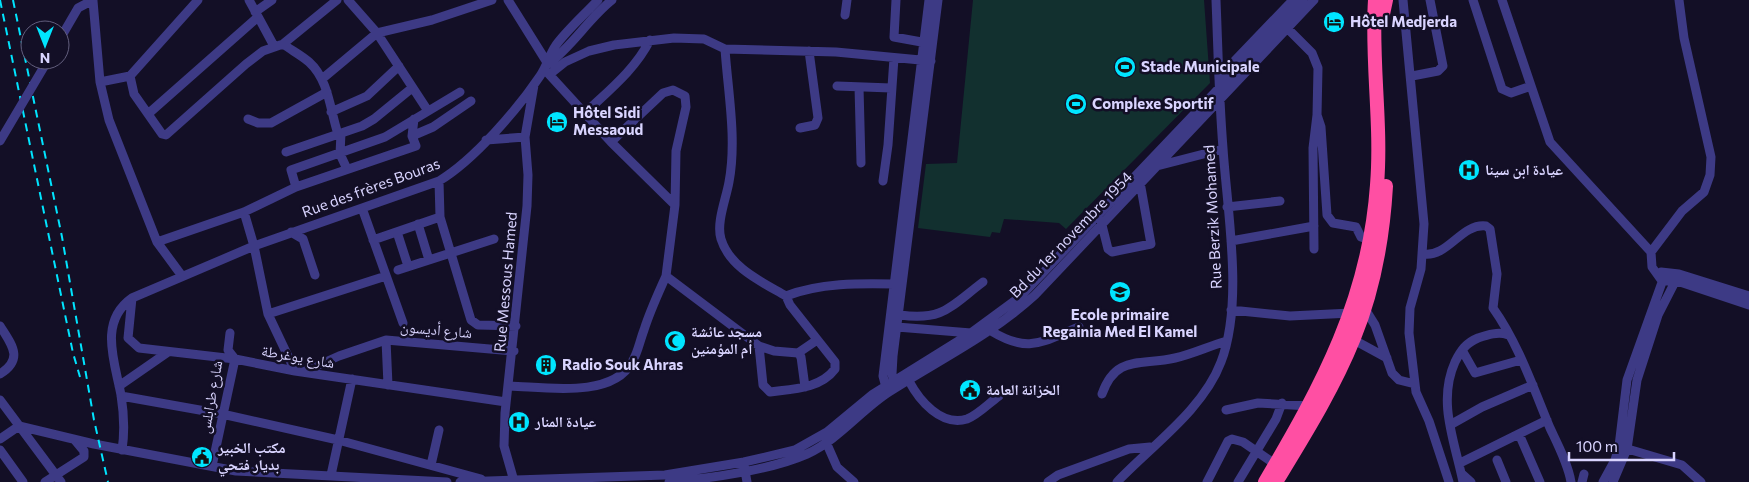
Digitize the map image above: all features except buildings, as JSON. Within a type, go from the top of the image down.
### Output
[{"type":"highway","points":[[1366,0],[1368,51],[1376,92]]},
{"type":"highway","points":[[1265,482],[1309,406],[1351,313],[1362,280],[1378,186],[1375,0]]},
{"type":"highway","points":[[1276,482],[1311,423],[1354,340],[1365,309],[1379,252],[1384,215],[1387,146],[1384,5]]},
{"type":"street","points":[[70,22],[78,8],[92,0],[100,82],[109,120],[157,242],[182,276]]},
{"type":"street","points":[[100,82],[130,76],[198,0]]},
{"type":"street","points":[[249,0],[256,14],[279,45],[308,61],[322,79],[331,112],[340,133],[340,154],[347,169]]},
{"type":"street","points":[[148,114],[272,0]]},
{"type":"street","points":[[130,76],[134,94],[162,134],[166,135],[246,64],[279,45],[337,0]]},
{"type":"street","points":[[348,0],[377,33],[428,111]]},
{"type":"street","points":[[322,79],[377,33],[423,23],[492,0]]},
{"type":"street","points":[[508,0],[547,69],[584,114],[675,205]]},
{"type":"street","points":[[547,69],[556,45],[598,0]]},
{"type":"street","points":[[547,69],[593,16],[612,0]]},
{"type":"street","points":[[845,15],[847,0]]},
{"type":"street","points":[[896,0],[894,37],[932,44]]},
{"type":"street","points":[[460,482],[527,482],[545,478],[624,478],[745,467],[795,450],[812,442],[886,389],[883,370],[929,0]]},
{"type":"street","points":[[938,0],[900,315],[892,365],[895,384],[971,333],[1020,297],[1302,0]]},
{"type":"street","name":"Rue Berzik Mohamed","points":[[1117,482],[1195,404],[1220,363],[1227,341],[1231,310],[1231,241],[1219,102],[1216,0]]},
{"type":"street","points":[[1219,77],[1293,0]]},
{"type":"street","name":"Bd du 1er novembre 1954","points":[[669,482],[702,480],[745,467],[794,459],[826,442],[886,389],[895,384],[909,381],[989,332],[1035,295],[1314,0]]},
{"type":"street","points":[[1412,76],[1438,71],[1443,66],[1430,0]]},
{"type":"street","points":[[1473,0],[1502,89],[1511,93],[1531,86]]},
{"type":"street","points":[[1502,0],[1550,142],[1651,252],[1652,266],[1664,277],[1678,277],[1749,296]]},
{"type":"street","points":[[1651,252],[1682,211],[1704,192],[1710,175],[1711,157],[1684,38],[1679,0]]},
{"type":"street","points":[[1405,2],[1424,224],[1421,269],[1410,308],[1409,333],[1419,403],[1429,421],[1449,482]]},
{"type":"street","points":[[1288,29],[1307,46],[1316,60],[1317,114],[1313,130],[1314,249]]},
{"type":"street","points":[[547,69],[589,50],[650,40],[694,38],[725,49],[808,51],[931,61]]},
{"type":"street","points":[[584,114],[624,77],[643,54],[650,40]]},
{"type":"street","points":[[725,49],[732,156],[720,229],[721,239],[742,270],[786,296],[834,362],[835,369],[822,380],[805,388],[767,391],[764,385],[760,346]]},
{"type":"street","points":[[800,128],[815,125],[818,118],[808,51]]},
{"type":"street","points":[[882,181],[888,145],[894,58]]},
{"type":"street","points":[[331,112],[367,96],[399,66]]},
{"type":"street","name":"Rue des frères Bouras","points":[[254,246],[439,182],[453,173],[486,140],[547,69]]},
{"type":"street","points":[[0,141],[42,70]]},
{"type":"street","name":"Rue Messous Hamed","points":[[514,481],[504,446],[506,402],[514,351],[527,206],[528,175],[524,136],[534,85]]},
{"type":"street","points":[[837,86],[891,88]]},
{"type":"street","points":[[859,87],[861,163]]},
{"type":"street","points":[[286,152],[374,119],[412,88]]},
{"type":"street","points":[[510,386],[587,388],[601,385],[626,370],[632,362],[653,304],[666,276],[675,205],[676,151],[686,107],[685,96],[672,90],[663,93],[611,142]]},
{"type":"street","points":[[248,118],[258,123],[271,123],[327,92]]},
{"type":"street","points":[[295,188],[292,170],[385,137],[460,92]]},
{"type":"street","points":[[412,136],[433,127],[471,101]]},
{"type":"street","points":[[1317,114],[1321,127],[1323,176],[1328,218],[1333,222],[1354,226],[1361,237],[1370,240]]},
{"type":"street","points":[[157,242],[244,212],[295,188],[416,146],[412,136],[414,119]]},
{"type":"street","points":[[486,140],[524,136]]},
{"type":"street","points":[[1157,166],[1223,149]]},
{"type":"street","points":[[1313,177],[1323,176]]},
{"type":"street","points":[[439,182],[440,218],[472,322],[478,325],[516,326]]},
{"type":"street","points":[[1098,214],[1108,249],[1112,252],[1151,244],[1140,182]]},
{"type":"street","points":[[1227,207],[1280,202]]},
{"type":"street","points":[[362,208],[403,323]]},
{"type":"street","points":[[244,212],[254,246],[268,314],[299,372],[386,340],[388,384]]},
{"type":"street","points":[[373,240],[440,218]]},
{"type":"street","points":[[418,224],[429,260]]},
{"type":"street","points":[[1423,254],[1432,253],[1444,248],[1475,226],[1480,225],[1489,228],[1497,274],[1492,303],[1493,308],[1505,324],[1508,335],[1547,420],[1571,482]]},
{"type":"street","points":[[1231,241],[1314,226]]},
{"type":"street","points":[[291,232],[303,239],[315,275]]},
{"type":"street","points":[[397,232],[408,266]]},
{"type":"street","points":[[398,270],[494,238]]},
{"type":"street","points":[[122,450],[125,429],[121,396],[112,354],[114,320],[122,305],[132,298],[254,246]]},
{"type":"street","points":[[268,314],[386,276]]},
{"type":"street","points":[[666,276],[760,346],[774,351],[798,353],[817,340]]},
{"type":"street","points":[[1603,482],[1623,448],[1627,380],[1664,277]]},
{"type":"street","points":[[1678,277],[1749,306]]},
{"type":"street","points":[[1613,482],[1623,448],[1637,380],[1658,315],[1678,277]]},
{"type":"street","points":[[900,315],[920,318],[934,316],[983,282]]},
{"type":"street","points":[[786,296],[800,290],[817,288],[895,284]]},
{"type":"street","name":"شارع يوغرطة","points":[[132,298],[128,338],[138,348],[235,359],[299,372],[506,402]]},
{"type":"street","points":[[1365,309],[1375,325],[1395,376],[1400,380],[1415,384]]},
{"type":"street","points":[[1231,310],[1290,316],[1351,313]]},
{"type":"street","points":[[0,326],[13,348],[14,356],[11,367],[0,374]]},
{"type":"street","points":[[897,328],[971,333],[989,332],[1008,341],[1027,345],[1037,344],[1078,327]]},
{"type":"street","name":"شارع طرابلس","points":[[212,466],[235,359],[228,350],[230,333]]},
{"type":"street","points":[[1471,482],[1461,473],[1450,425],[1447,394],[1449,376],[1468,342],[1486,335],[1503,333],[1508,335]]},
{"type":"street","name":"شارع أديسون","points":[[386,340],[514,351]]},
{"type":"street","points":[[1354,340],[1387,358]]},
{"type":"street","points":[[1102,394],[1109,377],[1125,366],[1188,355],[1227,341]]},
{"type":"street","points":[[1462,350],[1475,373],[1521,360]]},
{"type":"street","points":[[119,386],[168,352]]},
{"type":"street","points":[[798,353],[802,357],[805,388]]},
{"type":"street","points":[[331,476],[352,379]]},
{"type":"street","points":[[909,381],[917,395],[930,409],[942,416],[958,420],[968,418],[999,396]]},
{"type":"street","points":[[1450,425],[1482,407],[1532,385]]},
{"type":"street","points":[[121,396],[222,414],[338,440],[484,481]]},
{"type":"street","points":[[0,400],[61,482]]},
{"type":"street","points":[[1226,410],[1258,403],[1309,406]]},
{"type":"street","points":[[1238,482],[1255,451],[1271,430],[1282,403]]},
{"type":"street","points":[[1461,473],[1519,434],[1547,420]]},
{"type":"street","points":[[0,439],[19,426],[122,450],[254,472],[448,482]]},
{"type":"street","points":[[431,465],[439,430]]},
{"type":"street","points":[[1519,434],[1540,482]]},
{"type":"street","points":[[45,482],[84,457],[84,451],[74,439]]},
{"type":"street","points":[[1207,482],[1230,440],[1234,439],[1276,464]]},
{"type":"street","points":[[826,442],[838,467],[852,482]]},
{"type":"street","points":[[1048,482],[1058,474],[1129,450],[1150,447]]},
{"type":"street","points":[[1623,448],[1682,465],[1701,482]]},
{"type":"street","points":[[0,450],[22,482]]},
{"type":"street","points":[[1497,460],[1506,482]]},
{"type":"street","points":[[745,467],[747,482]]},
{"type":"street","points":[[253,482],[254,472]]},
{"type":"green space","name":"Complexe Sportif","points":[[973,0],[1204,0],[1210,83],[1066,229],[1059,223],[1004,219],[1000,233],[992,232],[990,237],[918,228],[926,164],[957,163]]},
{"type":"railway","points":[[0,0],[73,353],[80,377]]},
{"type":"railway","points":[[13,0],[62,237],[94,420],[108,482]]},
{"type":"place","name":"Hôtel Medjerda","points":[[1334,22]]},
{"type":"place","name":"Stade Municipale","points":[[1125,67]]},
{"type":"place","name":"Complexe Sportif","points":[[1076,104]]},
{"type":"place","name":"Hôtel Sidi Messaoud","points":[[557,122]]},
{"type":"place","name":"عيادة ابن سينا","points":[[1469,170]]},
{"type":"place","name":"Ecole primaire Regainia Med El Kamel","points":[[1120,292]]},
{"type":"place","name":"مسجد عائشة أم المؤمنين","points":[[675,341]]},
{"type":"place","name":"Radio Souk Ahras","points":[[546,365]]},
{"type":"place","name":"الخزانة العامة","points":[[970,390]]},
{"type":"place","name":"عيادة المنار","points":[[519,422]]},
{"type":"place","name":"مكتب الخبير بديار فتحي","points":[[202,457]]}]
